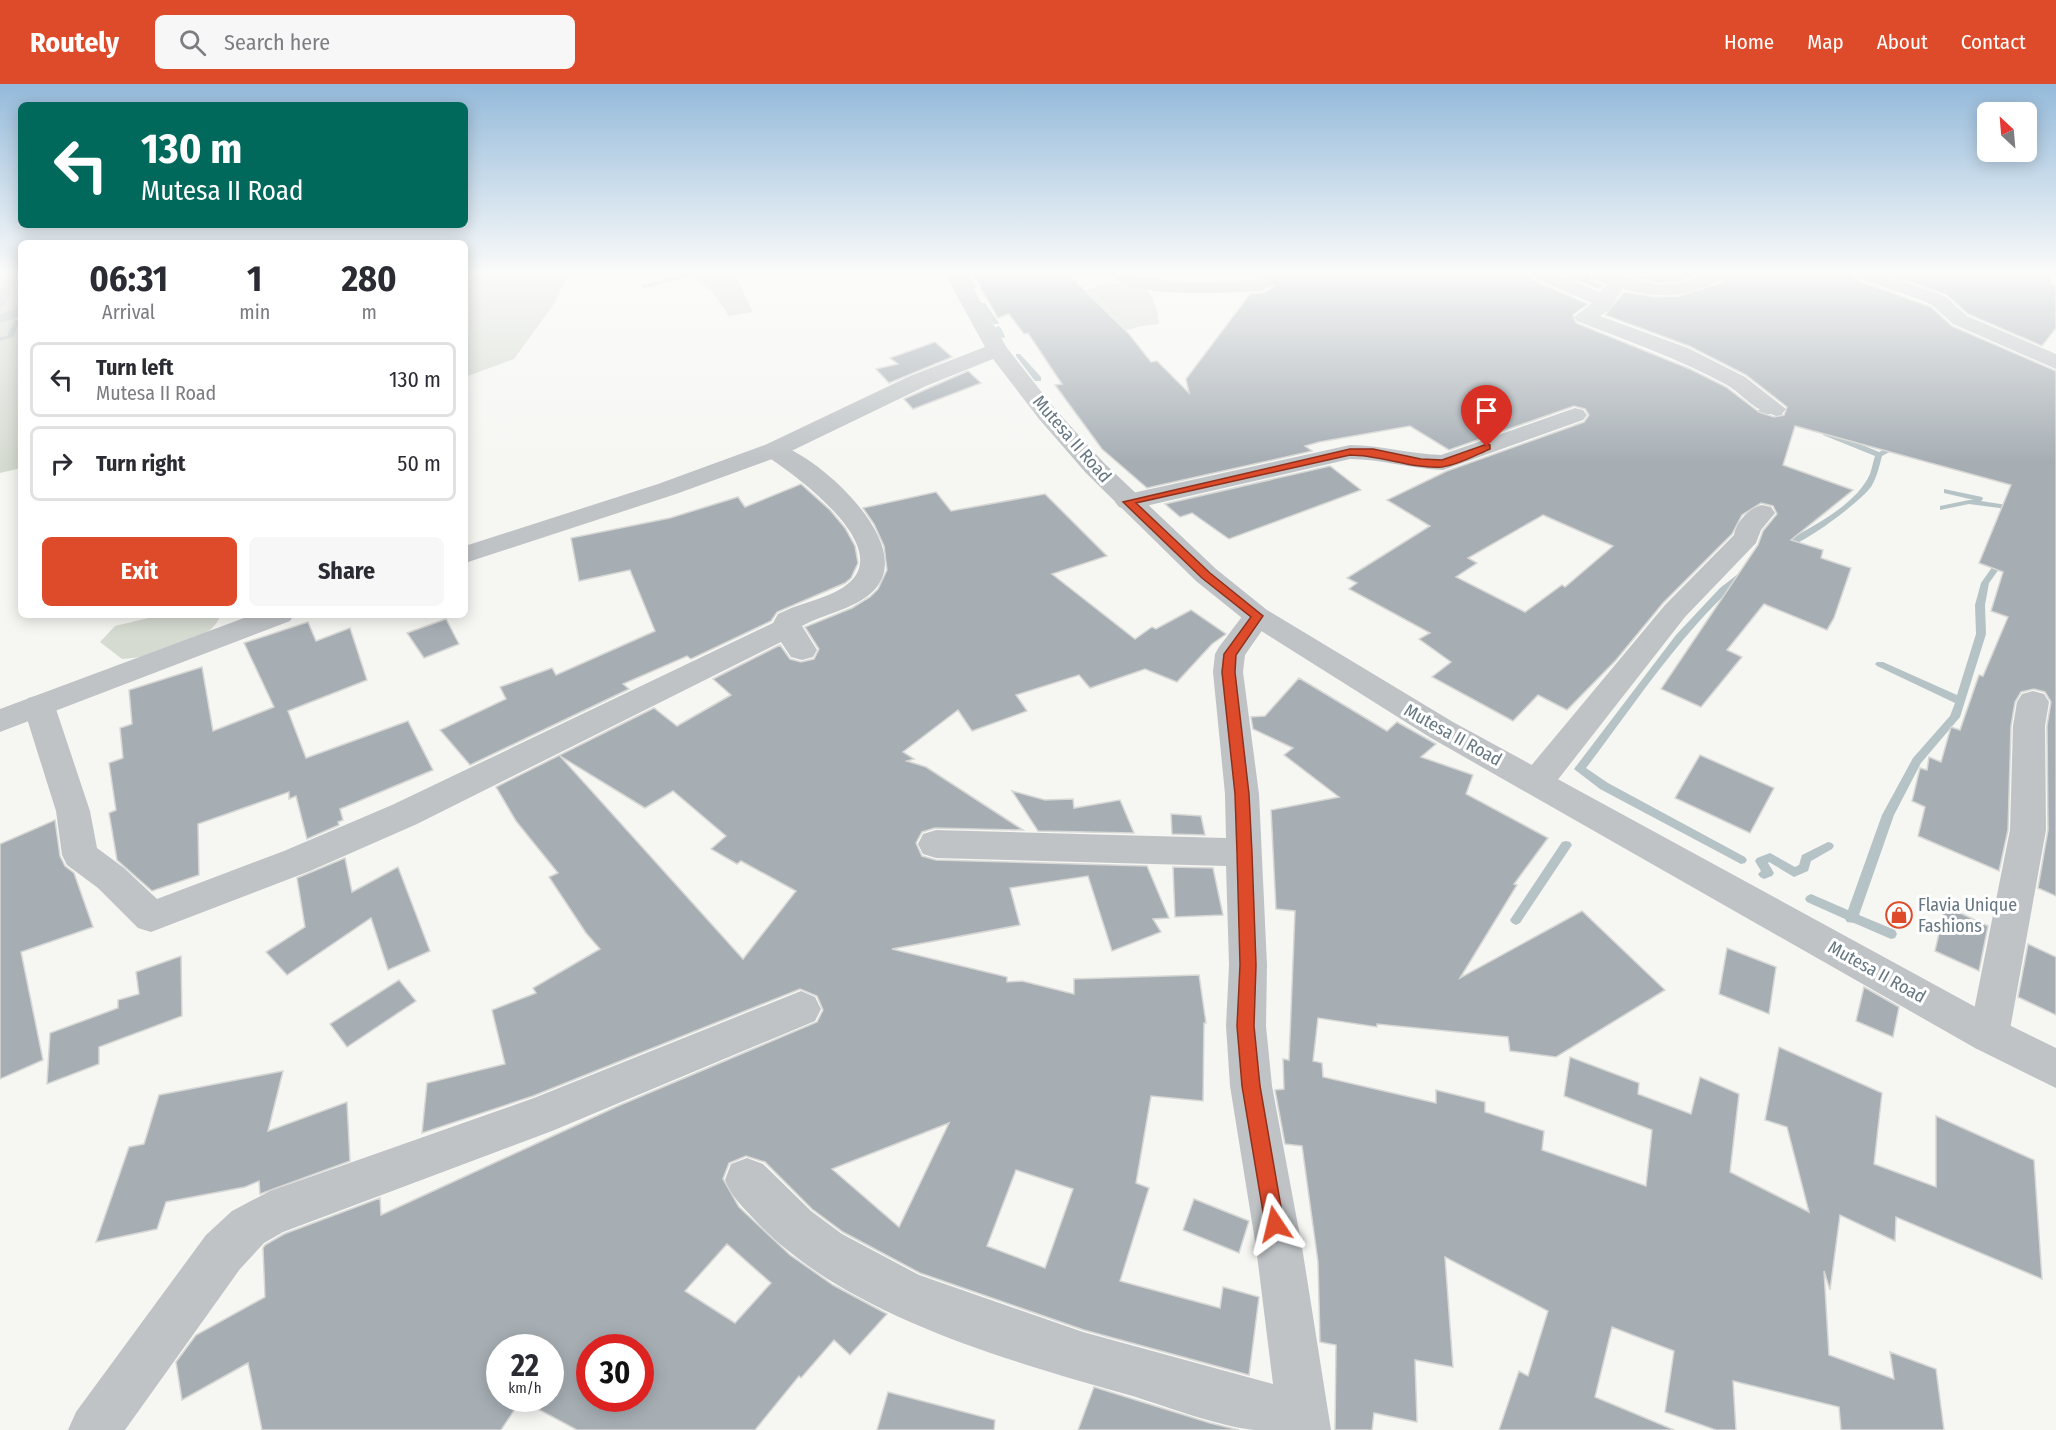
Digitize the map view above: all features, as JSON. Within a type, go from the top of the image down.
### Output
[{"type":"street","name":"Mutesa II Road","points":[[990,337],[997,350],[1047,414],[1128,502],[1206,575],[1257,616],[1442,730],[1989,1035],[2056,1069]]},
{"type":"street","points":[[1637,337],[1680,353],[1737,382],[1774,409]]},
{"type":"street","points":[[1998,337],[2056,362]]},
{"type":"street","points":[[468,554],[657,493],[774,450],[918,381],[997,350]]},
{"type":"street","points":[[1128,502],[1350,452],[1373,452],[1443,464],[1575,415]]},
{"type":"street","points":[[39,706],[73,811],[80,855],[111,878],[151,917],[269,874],[439,799],[721,656],[794,639],[788,621],[850,594],[867,582],[873,566],[871,548],[847,509],[815,477],[774,450]]},
{"type":"street","points":[[1537,782],[1674,611],[1747,537],[1748,529],[1762,513]]},
{"type":"street","points":[[747,1180],[801,1233],[859,1271],[897,1291],[975,1321],[1304,1424],[1279,1247],[1251,1086],[1246,1026],[1248,965],[1242,794],[1228,672],[1230,654],[1257,616]]},
{"type":"street","points":[[0,721],[272,618]]},
{"type":"street","points":[[1989,1035],[2028,830],[2028,749],[2033,702]]},
{"type":"street","points":[[936,844],[1067,848],[1141,846],[1245,853]]},
{"type":"street","points":[[94,1430],[223,1252],[248,1227],[270,1214],[537,1117],[801,1009]]},
{"type":"shaded area","points":[[0,337],[18,337],[18,469],[0,473]]},
{"type":"shaded area","points":[[468,337],[530,337],[514,359],[468,376]]},
{"type":"shaded area","points":[[148,618],[218,618],[215,625],[193,641],[147,656],[122,659],[100,642],[115,626]]},
{"type":"building","points":[[1031,337],[1131,337],[1151,362],[1157,361],[1189,393],[1186,379],[1218,337],[1610,337],[1690,369],[1726,387],[1759,412],[1774,417],[1784,415],[1787,407],[1746,375],[1689,346],[1664,337],[1977,337],[2056,371],[2056,896],[2038,888],[2048,830],[2047,726],[2051,702],[2045,692],[2034,689],[2021,692],[2015,702],[2011,726],[2008,830],[1999,871],[1918,836],[1925,807],[1912,801],[1920,768],[1927,770],[1929,757],[1941,762],[1951,727],[1960,730],[1979,675],[1983,676],[2008,617],[1991,611],[2003,572],[1979,563],[2011,485],[1795,426],[1783,465],[1853,490],[1791,540],[1823,550],[1821,558],[1851,568],[1834,618],[1827,630],[1764,604],[1727,650],[1742,657],[1701,707],[1661,689],[1758,545],[1763,531],[1777,514],[1773,506],[1761,503],[1742,515],[1732,534],[1663,603],[1616,660],[1567,710],[1538,695],[1513,721],[1432,677],[1451,662],[1419,639],[1430,633],[1349,589],[1357,583],[1347,578],[1430,526],[1387,500],[1447,471],[1584,422],[1589,415],[1585,409],[1574,406],[1449,450],[1410,426],[1319,442],[1305,446],[1312,451],[1147,488],[1102,449],[1055,385],[1062,384]],"holes":[[[1543,515],[1613,546],[1565,587],[1562,585],[1525,612],[1456,577],[1477,563],[1468,558]]]},
{"type":"building","points":[[2021,337],[2049,337],[2042,346]]},
{"type":"building","points":[[935,342],[952,357],[889,383],[876,369],[898,364],[890,358]]},
{"type":"building","points":[[968,371],[981,383],[913,409],[904,399]]},
{"type":"building","points":[[1330,466],[1361,490],[1229,539],[1192,513],[1180,517],[1165,504]]},
{"type":"building","points":[[801,484],[830,510],[845,528],[855,546],[858,563],[851,578],[845,583],[777,612],[771,621],[691,659],[687,656],[623,684],[629,689],[470,765],[440,730],[506,699],[500,687],[552,668],[556,675],[655,631],[630,570],[579,581],[571,538],[670,518],[738,497],[745,507]]},
{"type":"building","points":[[936,492],[951,511],[1045,494],[1107,556],[1052,574],[1135,639],[1152,627],[1156,629],[1191,610],[1226,634],[1212,644],[1177,682],[1145,669],[1090,688],[1079,675],[1016,695],[1027,711],[972,731],[958,710],[903,752],[914,759],[907,761],[926,767],[1023,830],[935,828],[922,832],[916,843],[922,856],[936,860],[1147,866],[1169,918],[1153,919],[1161,932],[1112,951],[1088,876],[1010,888],[1020,925],[892,949],[1007,977],[1007,982],[1022,981],[1074,994],[1074,979],[1199,975],[1206,1023],[1204,1023],[1203,1101],[1151,1096],[1136,1183],[1149,1188],[1120,1281],[1220,1308],[1223,1287],[1259,1297],[1249,1375],[1084,1330],[920,1273],[843,1232],[812,1209],[765,1162],[746,1156],[729,1163],[723,1179],[739,1207],[790,1255],[833,1285],[887,1314],[850,1355],[834,1340],[801,1378],[799,1376],[755,1430],[577,1430],[543,1412],[564,1412],[564,1334],[486,1334],[486,1412],[513,1412],[501,1430],[262,1430],[248,1363],[182,1400],[176,1362],[196,1335],[265,1297],[263,1248],[265,1245],[284,1234],[380,1198],[381,1215],[618,1106],[817,1022],[823,1010],[817,996],[800,989],[533,1096],[422,1133],[427,1083],[505,1064],[492,1010],[536,993],[533,988],[600,949],[586,933],[549,877],[558,873],[516,821],[496,787],[654,708],[677,726],[731,695],[713,679],[780,645],[790,659],[801,662],[814,659],[819,649],[805,627],[852,608],[870,597],[878,589],[887,570],[884,546],[874,524],[863,508]],"holes":[[[560,756],[645,808],[673,791],[726,836],[711,849],[737,864],[741,861],[796,891],[743,959]],[[949,1123],[899,1227],[832,1169]],[[1016,1170],[1073,1189],[1045,1268],[987,1246]],[[727,1244],[771,1283],[735,1323],[685,1291]]]},
{"type":"building","points":[[446,619],[459,644],[424,658],[407,633]]},
{"type":"building","points":[[308,622],[316,641],[350,628],[367,680],[288,711],[306,758],[408,721],[433,770],[340,809],[343,820],[338,822],[339,825],[307,839],[296,796],[289,799],[289,792],[198,824],[199,875],[152,891],[117,860],[109,813],[116,810],[109,763],[123,758],[120,728],[132,724],[129,690],[202,667],[213,731],[274,707],[244,643]]},
{"type":"building","points":[[1299,678],[1387,731],[1397,722],[1436,744],[1421,757],[1473,775],[1466,794],[1548,838],[1514,884],[1517,885],[1460,978],[1582,911],[1665,990],[1556,1057],[1510,1051],[1508,1037],[1377,1024],[1377,1027],[1318,1018],[1313,1061],[1322,1063],[1323,1077],[1436,1103],[1436,1090],[1485,1102],[1485,1112],[1544,1131],[1542,1150],[1646,1186],[1652,1130],[1564,1096],[1570,1057],[1639,1083],[1638,1094],[1691,1114],[1700,1077],[1739,1094],[1730,1172],[1809,1212],[1787,1127],[1765,1120],[1779,1047],[1882,1093],[1874,1164],[1936,1187],[1936,1116],[2034,1160],[2042,1279],[1896,1217],[1895,1241],[1840,1215],[1830,1290],[1824,1271],[1829,1355],[1894,1379],[1890,1352],[1936,1369],[1944,1430],[1841,1430],[1839,1407],[1733,1381],[1736,1430],[1716,1430],[1665,1412],[1674,1351],[1612,1327],[1595,1397],[1674,1430],[1499,1430],[1519,1371],[1528,1376],[1548,1311],[1445,1257],[1453,1367],[1415,1360],[1417,1422],[1374,1413],[1372,1430],[1335,1430],[1336,1345],[1320,1342],[1318,1262],[1302,1146],[1285,1144],[1275,1090],[1284,1089],[1283,1059],[1289,1060],[1295,911],[1276,909],[1271,810],[1339,797],[1284,755],[1293,748],[1253,729],[1251,717],[1265,716]]},
{"type":"building","points":[[1700,755],[1774,788],[1750,833],[1675,798]]},
{"type":"building","points":[[1012,791],[1045,800],[1073,799],[1074,808],[1120,800],[1134,833],[1038,831]]},
{"type":"building","points":[[1171,814],[1201,816],[1205,835],[1172,834]]},
{"type":"building","points":[[55,820],[60,856],[65,866],[74,873],[93,927],[21,952],[43,1060],[0,1079],[0,844]]},
{"type":"building","points":[[345,858],[352,892],[398,867],[430,951],[388,970],[371,918],[287,975],[266,952],[305,927],[297,878]]},
{"type":"building","points":[[1173,867],[1213,868],[1223,915],[1175,917]]},
{"type":"building","points":[[1945,906],[1988,926],[1979,971],[1935,951]]},
{"type":"building","points":[[2028,944],[2056,957],[2056,1015],[2018,997]]},
{"type":"building","points":[[1727,948],[1776,967],[1769,1014],[1719,994]]},
{"type":"building","points":[[181,956],[182,1016],[99,1047],[99,1064],[47,1084],[50,1033],[118,1008],[118,1000],[139,994],[136,972]]},
{"type":"building","points":[[399,980],[416,1001],[347,1047],[330,1024]]},
{"type":"building","points":[[1864,987],[1899,1007],[1893,1037],[1856,1021]]},
{"type":"building","points":[[283,1071],[268,1131],[347,1102],[350,1161],[260,1194],[259,1181],[245,1187],[166,1202],[157,1229],[96,1242],[129,1147],[144,1144],[159,1095]]},
{"type":"building","points":[[1194,1199],[1249,1221],[1239,1253],[1183,1230]]},
{"type":"building","points":[[1094,1387],[1210,1423],[1239,1430],[1078,1430]]},
{"type":"building","points":[[888,1392],[995,1420],[994,1430],[877,1430]]},
{"type":"waterway","points":[[0,339],[10,337]]},
{"type":"waterway","points":[[1018,355],[1038,379]]},
{"type":"waterway","points":[[1746,412],[1773,412],[1794,422]]},
{"type":"waterway","points":[[1826,433],[1879,455]]},
{"type":"waterway","points":[[1879,455],[1897,446]]},
{"type":"waterway","points":[[1782,547],[1821,525],[1858,497],[1874,474],[1879,455]]},
{"type":"waterway","points":[[1947,491],[1979,499]]},
{"type":"waterway","points":[[1943,508],[1969,502],[2007,507]]},
{"type":"waterway","points":[[1852,917],[1888,815],[1917,761],[1955,717],[1981,634],[1980,605],[1985,583],[2003,558]]},
{"type":"waterway","points":[[1741,860],[1604,786],[1579,769],[1679,637],[1723,590],[1747,570]]},
{"type":"waterway","points":[[1880,664],[1960,701]]},
{"type":"waterway","points":[[1516,920],[1566,845]]},
{"type":"waterway","points":[[1764,874],[1768,873],[1761,861],[1770,857],[1794,872],[1804,868],[1806,858],[1828,846]]},
{"type":"waterway","points":[[1811,899],[1852,917]]},
{"type":"waterway","points":[[1852,917],[1891,934]]},
{"type":"place","name":"Flavia Unique Fashions","points":[[1899,915]]},
{"type":"route","points":[[1275,1224],[1251,1086],[1246,1026],[1248,965],[1242,794],[1228,672],[1230,654],[1257,616],[1206,575],[1128,502],[1321,456],[1373,452],[1443,464],[1487,447]]}]
